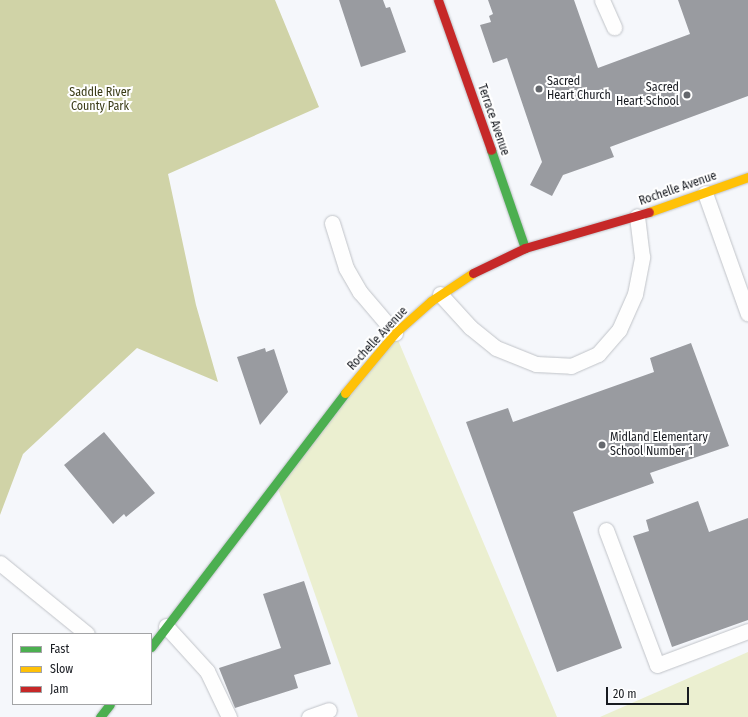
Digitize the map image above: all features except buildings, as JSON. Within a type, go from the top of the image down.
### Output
[{"type":"street","name":"Terrace Avenue","points":[[438,0],[525,248]]},
{"type":"street","name":"Rochelle Avenue","points":[[152,646],[346,392],[395,334],[440,294],[472,274],[525,248],[638,216],[748,177]]},
{"type":"street","points":[[100,717],[109,705]]},
{"type":"lane","points":[[602,0],[614,27]]},
{"type":"lane","points":[[705,193],[748,314]]},
{"type":"lane","points":[[440,294],[470,327],[496,348],[536,364],[571,366],[598,354],[619,330],[635,294],[642,257],[638,216]]},
{"type":"lane","points":[[332,223],[346,268],[360,292],[395,334]]},
{"type":"lane","points":[[606,530],[657,665],[748,631]]},
{"type":"lane","points":[[0,563],[86,633]]},
{"type":"lane","points":[[166,626],[206,671],[229,717]]},
{"type":"lane","points":[[309,717],[329,710]]},
{"type":"green space","name":"Saddle River County Park","points":[[0,0],[275,0],[319,107],[168,174],[196,305],[218,382],[137,348],[23,454],[0,515]]},
{"type":"green space","points":[[395,333],[557,717],[358,717],[276,483]]},
{"type":"green space","points":[[748,652],[748,717],[600,717]]},
{"type":"traffic: fast","points":[[491,150],[525,248]]},
{"type":"traffic: fast","points":[[152,646],[345,393]]},
{"type":"traffic: fast","points":[[100,717],[109,705]]},
{"type":"traffic: slow","points":[[649,212],[748,177]]},
{"type":"traffic: slow","points":[[345,393],[395,333],[431,301],[473,273]]},
{"type":"traffic: jam","points":[[438,0],[491,150]]},
{"type":"traffic: jam","points":[[473,273],[525,248],[649,212]]},
{"type":"place","name":"Sacred Heart Church","points":[[539,89]]},
{"type":"place","name":"Sacred Heart School","points":[[687,95]]},
{"type":"place","name":"Midland Elementary School Number 1","points":[[602,445]]}]
